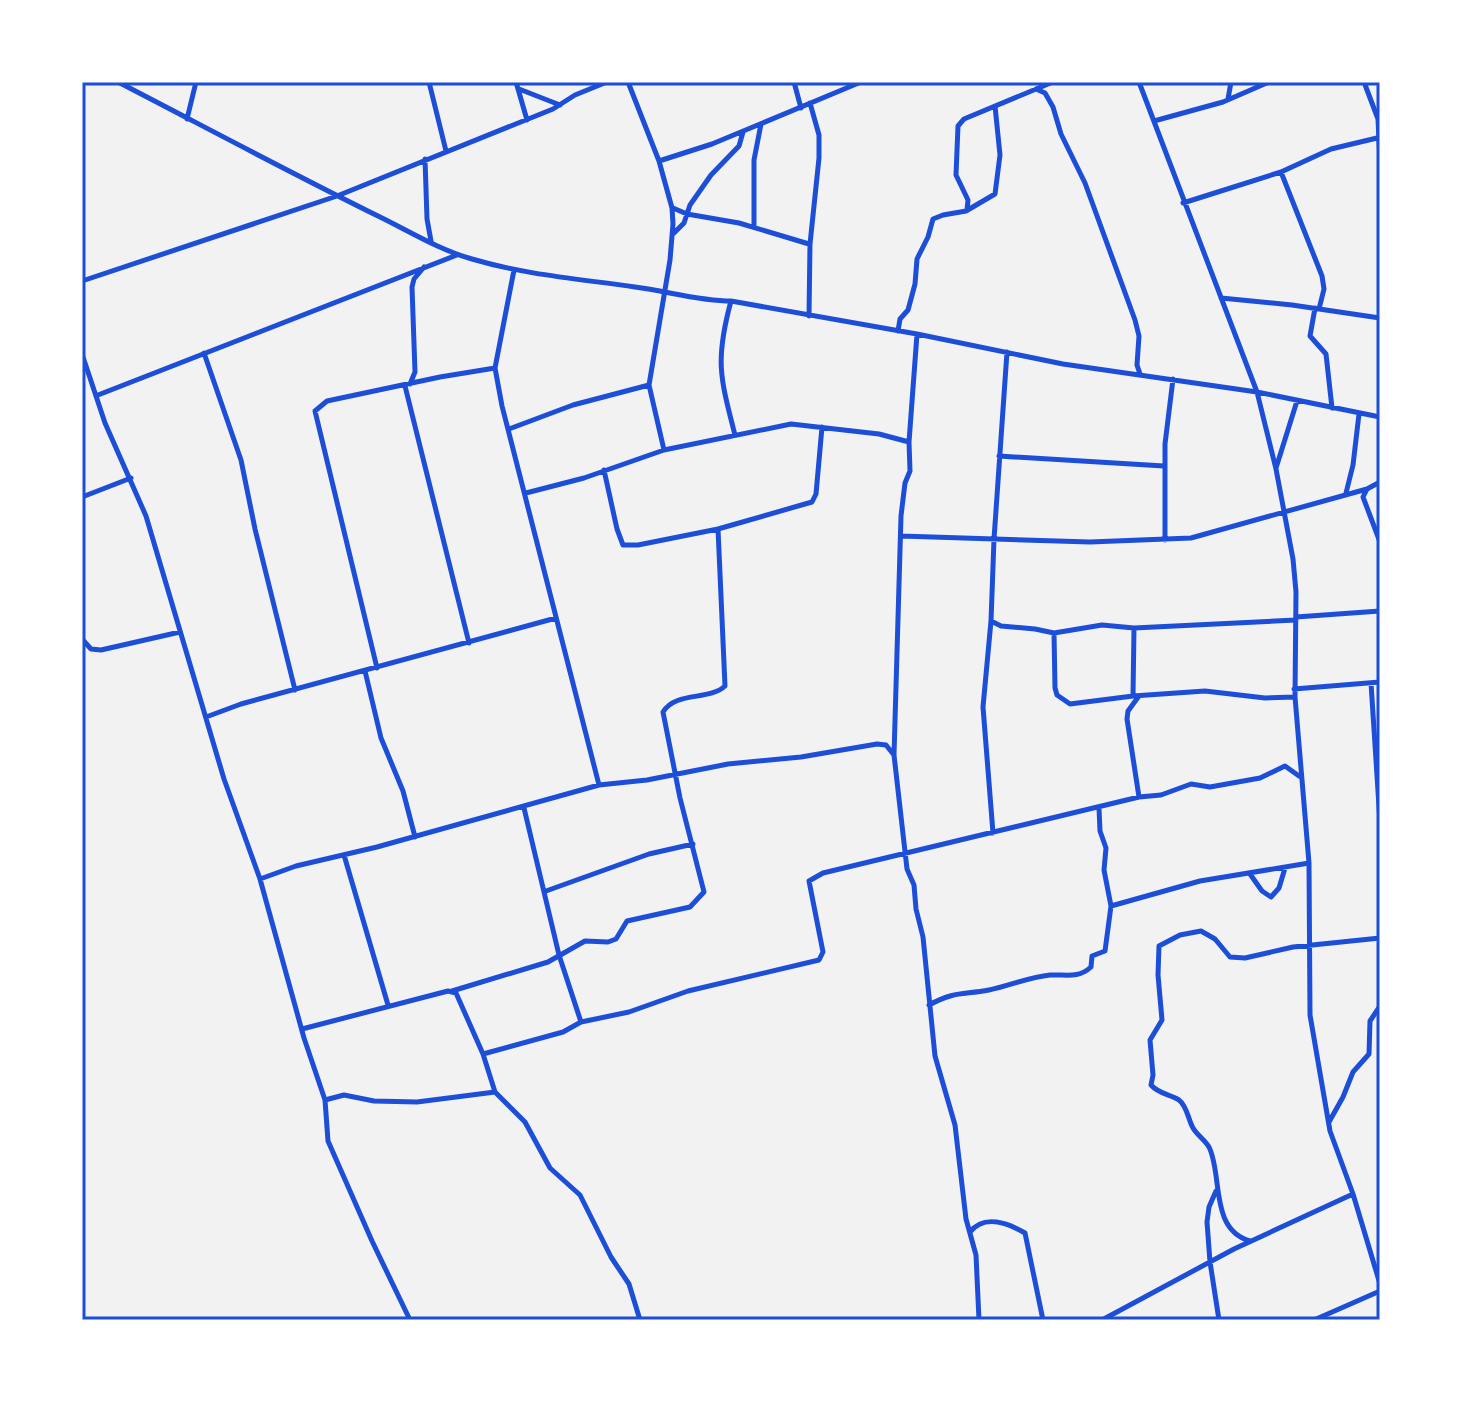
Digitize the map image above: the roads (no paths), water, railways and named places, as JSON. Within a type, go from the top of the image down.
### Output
[{"type":"street","points":[[118,82],[458,255],[514,270],[666,291],[713,301],[731,301],[1063,364],[1257,392],[1380,417]]},
{"type":"street","points":[[187,119],[196,82]]},
{"type":"street","points":[[429,82],[446,151]]},
{"type":"street","points":[[516,82],[527,120]]},
{"type":"street","points":[[82,281],[337,196],[527,120],[607,82]]},
{"type":"street","points":[[628,82],[659,161],[672,208],[673,234],[666,291],[649,385],[664,450]]},
{"type":"street","points":[[794,82],[801,108]]},
{"type":"street","points":[[659,161],[743,131],[861,82]]},
{"type":"street","points":[[966,211],[968,200],[958,184],[955,167],[958,126],[964,119],[1053,82]]},
{"type":"street","points":[[1139,82],[1257,392],[1276,469],[1293,559],[1296,618],[1294,689],[1299,776],[1309,863],[1310,1015],[1334,1147],[1353,1194],[1380,1284]]},
{"type":"street","points":[[1228,99],[1231,82]]},
{"type":"street","points":[[1154,121],[1228,99],[1269,82]]},
{"type":"street","points":[[1364,82],[1379,120],[1380,162]]},
{"type":"street","points":[[519,89],[561,105]]},
{"type":"street","points":[[1036,89],[1045,93],[1053,107],[1061,134],[1073,155],[1104,234],[1138,331],[1137,365],[1140,374]]},
{"type":"street","points":[[809,317],[810,244],[819,175],[819,135],[810,103]]},
{"type":"street","points":[[898,331],[900,319],[908,310],[917,259],[932,221],[943,215],[966,211],[993,195],[997,188],[1000,155],[995,106]]},
{"type":"street","points":[[754,227],[754,160],[762,123]]},
{"type":"street","points":[[673,234],[684,223],[711,175],[739,146],[743,131]]},
{"type":"street","points":[[1183,203],[1281,172],[1331,149],[1379,135]]},
{"type":"street","points":[[425,159],[431,242]]},
{"type":"street","points":[[1281,172],[1322,276],[1324,289],[1310,336],[1326,354],[1332,408]]},
{"type":"street","points":[[672,208],[810,244]]},
{"type":"street","points":[[97,396],[458,255]]},
{"type":"street","points":[[425,266],[414,279],[412,287],[415,372],[407,386],[469,643]]},
{"type":"street","points":[[514,270],[495,368],[599,785]]},
{"type":"street","points":[[1221,298],[1380,318]]},
{"type":"street","points":[[731,301],[721,337],[719,367],[735,435]]},
{"type":"street","points":[[917,334],[909,442],[910,471],[905,483],[901,536],[894,755],[907,869],[914,885],[923,937],[935,1056],[955,1125],[958,1169],[976,1255],[979,1320]]},
{"type":"street","points":[[993,833],[983,707],[1007,352]]},
{"type":"street","points":[[204,353],[241,460],[295,690]]},
{"type":"street","points":[[82,354],[105,423],[146,516],[224,779],[260,879],[325,1100],[328,1141],[410,1320]]},
{"type":"street","points":[[377,668],[315,411],[327,401],[495,368]]},
{"type":"street","points":[[1165,540],[1164,466],[1173,379]]},
{"type":"street","points":[[509,429],[573,405],[649,385]]},
{"type":"street","points":[[82,388],[93,387]]},
{"type":"street","points":[[1276,469],[1297,401]]},
{"type":"street","points":[[1346,493],[1359,414]]},
{"type":"street","points":[[526,493],[584,478],[664,450],[791,424],[879,434],[909,442]]},
{"type":"street","points":[[604,470],[623,545],[638,545],[718,529],[812,502],[816,494],[822,427]]},
{"type":"street","points":[[999,456],[1164,466]]},
{"type":"street","points":[[82,497],[131,478]]},
{"type":"street","points":[[901,536],[1090,542],[1191,538],[1284,514],[1367,489],[1380,482]]},
{"type":"street","points":[[1367,489],[1364,500],[1380,542]]},
{"type":"street","points":[[302,1029],[452,991],[548,962],[585,941],[604,943],[616,939],[630,920],[690,907],[704,892],[675,775],[664,709],[674,701],[719,691],[727,681],[718,529]]},
{"type":"street","points":[[991,621],[1001,626],[1054,633],[1102,625],[1134,628],[1380,611]]},
{"type":"street","points":[[206,717],[241,704],[556,618]]},
{"type":"street","points":[[1134,628],[1136,696],[1128,711],[1128,731],[1139,797]]},
{"type":"street","points":[[82,639],[91,649],[101,650],[180,632]]},
{"type":"street","points":[[1054,633],[1054,676],[1060,699],[1077,705],[1136,696],[1205,691],[1265,698],[1295,697]]},
{"type":"street","points":[[365,671],[381,738],[403,791],[415,837]]},
{"type":"street","points":[[1294,689],[1380,682]]},
{"type":"street","points":[[1371,683],[1380,822]]},
{"type":"street","points":[[1121,698],[1128,711]]},
{"type":"street","points":[[260,879],[296,866],[524,808],[599,785],[877,744],[886,745],[894,755]]},
{"type":"street","points":[[483,1054],[563,1032],[581,1022],[629,1012],[719,983],[819,960],[823,952],[810,879],[823,873],[1139,797],[1161,795],[1191,784],[1210,787],[1260,778],[1285,766],[1299,776]]},
{"type":"street","points":[[524,808],[559,955],[581,1022]]},
{"type":"street","points":[[929,1005],[947,995],[987,990],[1046,975],[1073,976],[1090,969],[1093,954],[1105,951],[1111,906],[1104,870],[1106,848],[1100,831],[1099,808]]},
{"type":"street","points":[[546,891],[640,856],[693,844]]},
{"type":"street","points":[[344,855],[388,1005]]},
{"type":"street","points":[[1111,906],[1200,881],[1309,863]]},
{"type":"street","points":[[1250,874],[1267,896],[1273,897],[1285,868]]},
{"type":"street","points":[[1250,1241],[1233,1232],[1225,1218],[1216,1190],[1210,1149],[1194,1131],[1183,1105],[1151,1085],[1150,1040],[1162,1020],[1159,946],[1165,940],[1192,931],[1206,932],[1235,958],[1254,957],[1311,944],[1380,938]]},
{"type":"street","points":[[452,991],[458,997],[483,1054],[495,1092],[525,1122],[550,1168],[580,1195],[611,1257],[629,1284],[640,1320]]},
{"type":"street","points":[[1328,1123],[1353,1072],[1369,1054],[1370,1021],[1380,1006]]},
{"type":"street","points":[[325,1100],[344,1095],[374,1101],[417,1102],[495,1092]]},
{"type":"street","points":[[1216,1190],[1207,1215],[1219,1320]]},
{"type":"street","points":[[1102,1320],[1250,1241],[1353,1194]]},
{"type":"street","points":[[970,1232],[977,1224],[987,1221],[1025,1233],[1043,1320]]},
{"type":"street","points":[[1315,1320],[1380,1291]]}]
